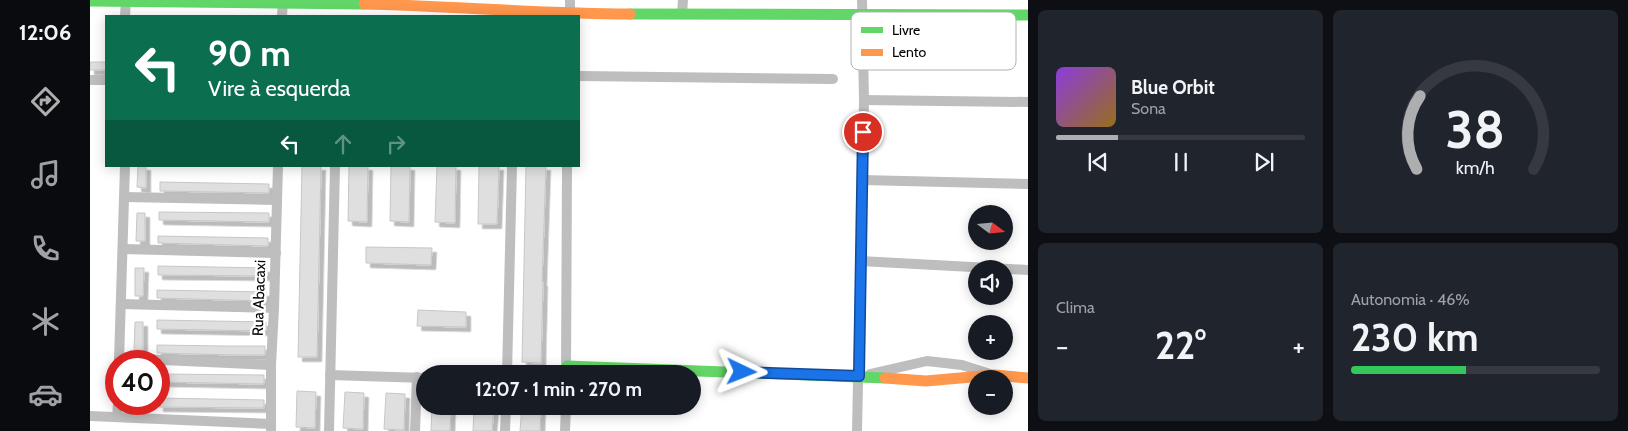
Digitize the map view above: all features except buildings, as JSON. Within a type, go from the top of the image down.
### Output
[{"type":"street","points":[[570,0],[570,15]]},
{"type":"street","points":[[682,14],[683,0]]},
{"type":"street","points":[[90,1],[457,3],[511,5],[570,15],[851,16]]},
{"type":"street","points":[[125,15],[126,1]]},
{"type":"street","points":[[282,15],[283,1]]},
{"type":"street","points":[[857,431],[863,70]]},
{"type":"street","points":[[580,76],[833,79]]},
{"type":"street","points":[[90,80],[105,80]]},
{"type":"street","points":[[864,100],[1028,102]]},
{"type":"street","points":[[119,350],[125,167]]},
{"type":"street","name":"Rua Abacaxi","points":[[271,427],[271,365],[278,167]]},
{"type":"street","points":[[329,431],[335,167]]},
{"type":"street","points":[[507,365],[512,167]]},
{"type":"street","points":[[567,167],[567,365]]},
{"type":"street","points":[[862,180],[1028,184]]},
{"type":"street","points":[[124,197],[276,200]]},
{"type":"street","points":[[123,249],[276,253]]},
{"type":"street","points":[[860,261],[1028,270]]},
{"type":"street","points":[[121,304],[274,308]]},
{"type":"street","points":[[859,376],[927,361],[962,365],[978,370]]},
{"type":"street","points":[[170,362],[271,365]]},
{"type":"street","points":[[701,373],[859,376],[926,381],[968,377]]},
{"type":"street","points":[[330,375],[416,378]]},
{"type":"street","points":[[1013,377],[1028,378]]},
{"type":"street","points":[[415,431],[417,415]]},
{"type":"street","points":[[505,431],[506,415]]},
{"type":"street","points":[[565,431],[566,415]]},
{"type":"street","points":[[90,416],[271,427]]},
{"type":"traffic: fast","points":[[90,1],[364,4]]},
{"type":"traffic: fast","points":[[630,14],[851,15]]},
{"type":"traffic: fast","points":[[1016,15],[1028,15]]},
{"type":"traffic: fast","points":[[701,371],[885,378]]},
{"type":"traffic: slow","points":[[364,4],[563,13],[630,14]]},
{"type":"traffic: slow","points":[[885,378],[926,381],[994,375],[1028,378]]},
{"type":"route","points":[[742,372],[859,376],[863,132]]}]
